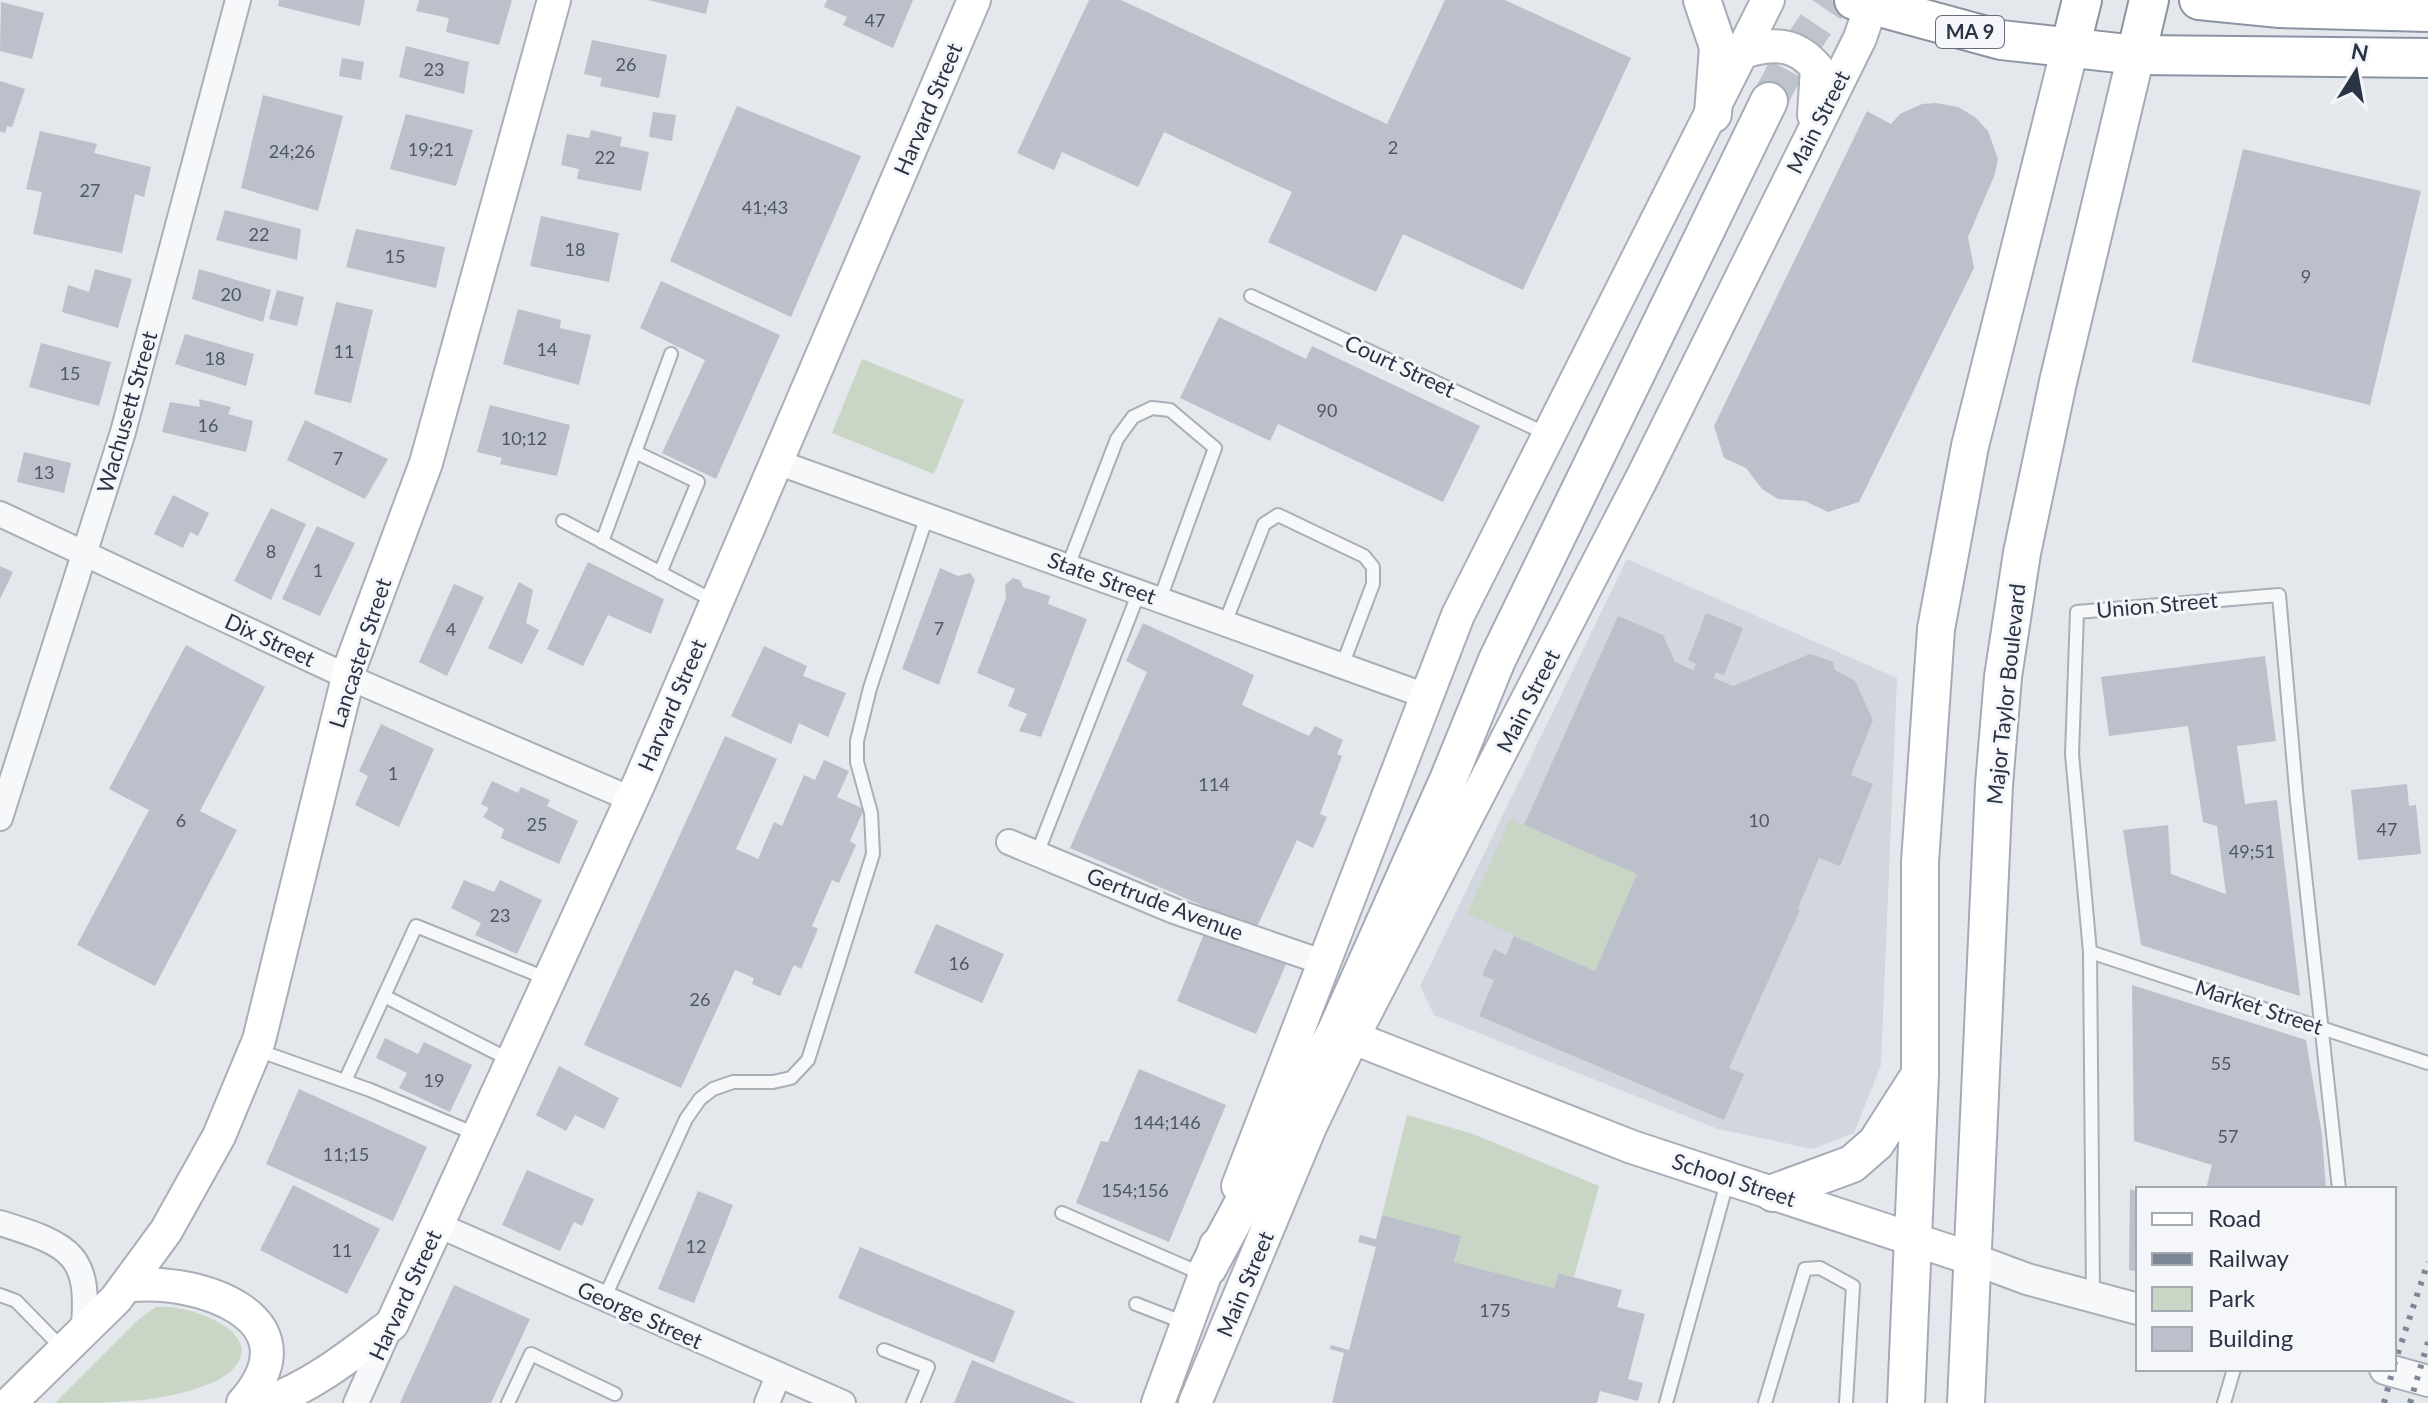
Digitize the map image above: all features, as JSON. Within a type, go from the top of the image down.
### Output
[{"type":"highway","points":[[2070,48],[2082,0]]},
{"type":"highway","name":"Major Taylor Boulevard","points":[[2136,55],[2149,0]]},
{"type":"highway","points":[[2199,0],[2280,8],[2428,12]]},
{"type":"highway","name":"MA 9","points":[[1867,2],[2001,40],[2136,55],[2428,58]]},
{"type":"main road","name":"Lancaster Street","points":[[10,1403],[74,1343],[126,1286],[197,1182],[256,1049],[348,677],[426,463],[554,0]]},
{"type":"main road","name":"Harvard Street","points":[[392,1324],[631,799],[974,0]]},
{"type":"main road","points":[[1702,0],[1718,47],[1713,114]]},
{"type":"main road","name":"Main Street","points":[[1158,1403],[1322,962],[1458,615],[1746,51],[1768,0]]},
{"type":"main road","name":"Main Street","points":[[1195,1403],[1310,1127],[1344,1034],[1625,511],[1860,38],[1867,2]]},
{"type":"main road","points":[[1746,51],[1769,45],[1786,46],[1806,54],[1817,68],[1811,134]]},
{"type":"main road","points":[[1906,1403],[1920,1074],[1920,862],[1932,664],[1941,590],[1985,385],[2070,48]]},
{"type":"main road","name":"Major Taylor Boulevard","points":[[1966,1403],[1994,785],[2003,677],[2022,553],[2058,382],[2136,55]]},
{"type":"main road","points":[[1207,1271],[1344,1034],[1497,660],[1769,101]]},
{"type":"main road","name":"School Street","points":[[1344,1034],[1632,1147],[1973,1259]]},
{"type":"main road","points":[[1773,1193],[1852,1164],[1876,1143],[1920,1074]]},
{"type":"main road","points":[[126,1286],[170,1284],[232,1304],[256,1320],[264,1338],[265,1357],[260,1376],[243,1403]]},
{"type":"main road","points":[[265,1403],[292,1393],[324,1375],[392,1324]]},
{"type":"street","name":"Wachusett Street","points":[[0,818],[126,420],[238,0]]},
{"type":"street","name":"State Street","points":[[777,462],[1426,696]]},
{"type":"street","name":"Dix Street","points":[[0,514],[348,677],[631,799]]},
{"type":"street","name":"Gertrude Avenue","points":[[1009,842],[1174,911],[1322,962]]},
{"type":"street","points":[[0,1223],[57,1243],[76,1262],[86,1295],[74,1343]]},
{"type":"street","name":"George Street","points":[[438,1225],[843,1403]]},
{"type":"street","name":"School Street","points":[[1973,1259],[2093,1298],[2136,1309]]},
{"type":"street","name":"Harvard Street","points":[[356,1403],[392,1324]]},
{"type":"street","points":[[2392,1371],[2428,1381]]},
{"type":"street","points":[[767,1403],[778,1376]]},
{"type":"lane","name":"Court Street","points":[[1251,296],[1550,435]]},
{"type":"lane","points":[[602,542],[671,354]]},
{"type":"lane","points":[[1037,854],[1215,448],[1194,427],[1170,410],[1152,408],[1133,417],[1117,439],[1068,566]]},
{"type":"lane","points":[[635,452],[698,482],[660,573]]},
{"type":"lane","points":[[1225,623],[1264,524],[1278,515],[1364,556],[1373,567],[1373,584],[1342,666]]},
{"type":"lane","points":[[604,1299],[686,1119],[700,1099],[733,1082],[773,1082],[791,1078],[808,1060],[873,854],[871,813],[857,762],[857,741],[927,516]]},
{"type":"lane","points":[[563,521],[716,603]]},
{"type":"lane","name":"Union Street","points":[[2093,1298],[2090,952],[2072,754],[2077,612],[2279,595],[2297,801],[2339,1187]]},
{"type":"lane","points":[[345,1081],[416,926],[549,979]]},
{"type":"lane","name":"Market Street","points":[[2090,952],[2428,1063]]},
{"type":"lane","points":[[384,996],[512,1061]]},
{"type":"lane","points":[[256,1049],[478,1135]]},
{"type":"lane","points":[[1666,1403],[1728,1178]]},
{"type":"lane","points":[[1062,1213],[1207,1271]]},
{"type":"lane","points":[[1765,1403],[1805,1269],[1820,1268],[1853,1286],[1846,1403]]},
{"type":"lane","points":[[0,1295],[16,1301],[74,1343]]},
{"type":"lane","points":[[1136,1304],[1187,1324]]},
{"type":"lane","points":[[884,1350],[928,1367],[913,1403]]},
{"type":"lane","points":[[508,1403],[531,1354],[615,1394]]},
{"type":"lane","points":[[2224,1403],[2233,1371]]},
{"type":"shaded area","points":[[1627,559],[1897,678],[1881,1065],[1854,1133],[1813,1149],[1718,1129],[1434,1015],[1420,986]]},
{"type":"green space","points":[[862,359],[964,400],[934,474],[832,433]]},
{"type":"green space","points":[[1510,819],[1637,874],[1595,971],[1467,914]]},
{"type":"green space","points":[[1407,1115],[1473,1134],[1599,1186],[1574,1277],[1558,1273],[1554,1288],[1454,1262],[1460,1236],[1382,1215]]},
{"type":"green space","points":[[156,1307],[191,1311],[226,1327],[238,1339],[242,1352],[236,1366],[218,1380],[180,1393],[118,1402],[55,1403],[139,1319]]},
{"type":"building","points":[[279,0],[365,0],[360,26],[278,6]]},
{"type":"building","points":[[419,0],[512,0],[499,45],[446,32],[449,18],[416,11]]},
{"type":"building","points":[[648,0],[709,0],[706,14]]},
{"type":"building","points":[[827,0],[913,0],[893,48],[843,25],[847,17],[824,7]]},
{"type":"building","points":[[1089,0],[1121,0],[1387,124],[1445,0],[1505,0],[1631,58],[1523,290],[1403,234],[1376,292],[1268,242],[1292,192],[1164,132],[1138,187],[1062,152],[1054,170],[1017,153]]},
{"type":"building","points":[[1,2],[44,13],[32,59],[0,51]]},
{"type":"building","points":[[592,40],[667,55],[659,98],[600,86],[602,78],[584,74]]},
{"type":"building","points":[[406,46],[469,62],[464,94],[399,77]]},
{"type":"building","points":[[342,58],[364,62],[361,80],[339,76]]},
{"type":"building","points":[[0,81],[25,89],[12,127],[7,126],[5,133],[0,131]]},
{"type":"building","points":[[263,95],[343,116],[318,211],[241,188]]},
{"type":"building","points":[[1922,104],[1958,107],[1975,117],[1988,131],[1998,159],[1995,174],[1968,237],[1974,268],[1859,502],[1828,512],[1805,501],[1778,499],[1762,489],[1746,468],[1724,458],[1714,426],[1867,111],[1891,124],[1900,114]]},
{"type":"building","points":[[737,106],[861,156],[791,317],[670,261]]},
{"type":"building","points":[[653,112],[676,115],[672,141],[649,137]]},
{"type":"building","points":[[406,114],[473,130],[456,186],[390,169]]},
{"type":"building","points":[[591,130],[622,137],[620,146],[649,152],[641,191],[577,179],[579,169],[561,165],[567,134],[589,138]]},
{"type":"building","points":[[40,131],[97,144],[94,153],[151,167],[144,197],[135,194],[122,253],[33,234],[42,192],[26,189]]},
{"type":"building","points":[[2243,149],[2421,191],[2370,405],[2192,362]]},
{"type":"building","points":[[225,210],[301,229],[297,260],[216,240]]},
{"type":"building","points":[[541,216],[619,233],[609,282],[530,266]]},
{"type":"building","points":[[356,229],[445,247],[436,288],[346,267]]},
{"type":"building","points":[[95,269],[132,279],[118,328],[62,312],[68,285],[89,292]]},
{"type":"building","points":[[199,269],[271,290],[263,322],[192,299]]},
{"type":"building","points":[[661,281],[780,335],[716,479],[662,453],[705,360],[640,328]]},
{"type":"building","points":[[277,290],[304,297],[297,326],[269,319]]},
{"type":"building","points":[[336,302],[373,310],[351,403],[314,394]]},
{"type":"building","points":[[518,309],[561,320],[560,328],[591,335],[579,385],[503,364]]},
{"type":"building","points":[[1219,317],[1306,359],[1312,346],[1480,426],[1443,502],[1278,424],[1270,441],[1180,398]]},
{"type":"building","points":[[185,334],[254,354],[246,386],[175,364]]},
{"type":"building","points":[[41,343],[111,362],[99,406],[29,387]]},
{"type":"building","points":[[199,399],[231,407],[228,414],[253,421],[246,452],[162,432],[170,402],[200,407]]},
{"type":"building","points":[[490,405],[570,425],[557,476],[500,464],[502,458],[477,452]]},
{"type":"building","points":[[305,420],[388,459],[365,499],[287,460]]},
{"type":"building","points":[[24,452],[71,463],[64,493],[17,482]]},
{"type":"building","points":[[173,495],[209,513],[198,536],[190,532],[183,548],[154,534]]},
{"type":"building","points":[[271,508],[306,524],[271,600],[234,581]]},
{"type":"building","points":[[317,526],[355,543],[320,616],[282,599]]},
{"type":"building","points":[[588,562],[664,599],[651,634],[608,615],[583,666],[547,649]]},
{"type":"building","points":[[0,566],[13,572],[0,599]]},
{"type":"building","points":[[940,568],[958,576],[970,573],[975,580],[939,685],[902,669]]},
{"type":"building","points":[[1013,578],[1020,580],[1023,587],[1050,596],[1048,604],[1087,619],[1041,737],[1019,731],[1027,714],[1008,706],[1015,689],[977,673],[1006,598],[1005,585]]},
{"type":"building","points":[[519,582],[533,590],[526,623],[539,630],[522,664],[488,648]]},
{"type":"building","points":[[454,584],[484,597],[447,676],[419,662]]},
{"type":"building","points":[[1706,613],[1743,628],[1724,675],[1716,672],[1714,678],[1733,686],[1810,654],[1833,662],[1835,670],[1855,681],[1873,720],[1851,775],[1873,784],[1840,866],[1819,858],[1798,908],[1800,910],[1729,1068],[1744,1074],[1724,1120],[1479,1016],[1494,980],[1482,975],[1494,949],[1506,955],[1514,936],[1595,971],[1637,874],[1524,825],[1618,616],[1663,635],[1675,662],[1693,670],[1696,664],[1688,660]]},
{"type":"building","points":[[1143,623],[1254,675],[1242,705],[1309,736],[1315,726],[1343,740],[1337,754],[1342,756],[1320,814],[1327,817],[1313,848],[1297,840],[1256,929],[1070,848],[1147,672],[1126,661]]},
{"type":"building","points":[[186,645],[265,687],[200,811],[237,830],[155,986],[77,945],[149,810],[109,789]]},
{"type":"building","points":[[764,646],[807,666],[803,676],[846,693],[828,737],[799,723],[791,744],[731,716]]},
{"type":"building","points":[[2265,656],[2276,741],[2237,746],[2245,804],[2277,800],[2300,996],[2141,945],[2123,830],[2168,825],[2171,874],[2226,894],[2217,826],[2203,822],[2188,726],[2109,736],[2101,677]]},
{"type":"building","points":[[381,724],[434,749],[399,827],[355,805],[368,776],[359,771]]},
{"type":"building","points":[[725,736],[777,759],[736,849],[758,859],[774,822],[782,826],[804,775],[815,780],[824,760],[849,771],[837,797],[864,809],[850,841],[856,845],[839,883],[832,880],[812,926],[818,929],[801,969],[794,965],[780,996],[752,984],[754,978],[735,970],[681,1088],[584,1045]]},
{"type":"building","points":[[492,781],[518,793],[521,787],[550,800],[547,806],[578,821],[559,864],[501,838],[504,829],[483,817],[489,808],[481,804]]},
{"type":"building","points":[[2407,784],[2409,806],[2416,805],[2421,854],[2358,860],[2351,790]]},
{"type":"building","points":[[464,880],[494,892],[500,880],[542,900],[517,954],[475,935],[481,923],[451,908]]},
{"type":"building","points":[[936,924],[1004,954],[982,1003],[914,973]]},
{"type":"building","points":[[1206,929],[1287,962],[1256,1034],[1177,1001]]},
{"type":"building","points":[[2132,985],[2306,1040],[2322,1135],[2326,1187],[2206,1187],[2212,1165],[2134,1141]]},
{"type":"building","points":[[385,1038],[418,1054],[424,1042],[472,1065],[450,1112],[399,1088],[407,1073],[376,1058]]},
{"type":"building","points":[[559,1066],[619,1098],[604,1129],[575,1115],[566,1131],[536,1115]]},
{"type":"building","points":[[1139,1069],[1226,1105],[1169,1242],[1076,1203],[1101,1141],[1108,1142]]},
{"type":"building","points":[[299,1089],[427,1147],[393,1221],[266,1164]]},
{"type":"building","points":[[527,1170],[594,1199],[582,1226],[574,1222],[560,1251],[502,1225]]},
{"type":"building","points":[[293,1185],[380,1229],[347,1294],[260,1250]]},
{"type":"building","points":[[2130,1189],[2136,1191],[2136,1272],[2129,1270]]},
{"type":"building","points":[[698,1191],[733,1205],[694,1303],[658,1289]]},
{"type":"building","points":[[1382,1215],[1461,1236],[1454,1262],[1554,1288],[1558,1273],[1622,1290],[1617,1307],[1645,1314],[1628,1379],[1643,1383],[1638,1401],[1600,1391],[1597,1403],[1332,1403],[1344,1353],[1330,1349],[1331,1345],[1349,1350],[1376,1247],[1358,1242],[1360,1235],[1376,1239]]},
{"type":"building","points":[[860,1247],[1015,1311],[994,1363],[838,1298]]},
{"type":"building","points":[[454,1285],[530,1319],[491,1403],[400,1403]]},
{"type":"building","points":[[972,1360],[1076,1403],[954,1403]]},
{"type":"tunnel","points":[[1769,101],[1787,67],[1832,0]]},
{"type":"railway","points":[[2396,1359],[2428,1262]]},
{"type":"railway","points":[[2410,1403],[2428,1342]]},
{"type":"railway","points":[[2384,1403],[2392,1371]]}]
